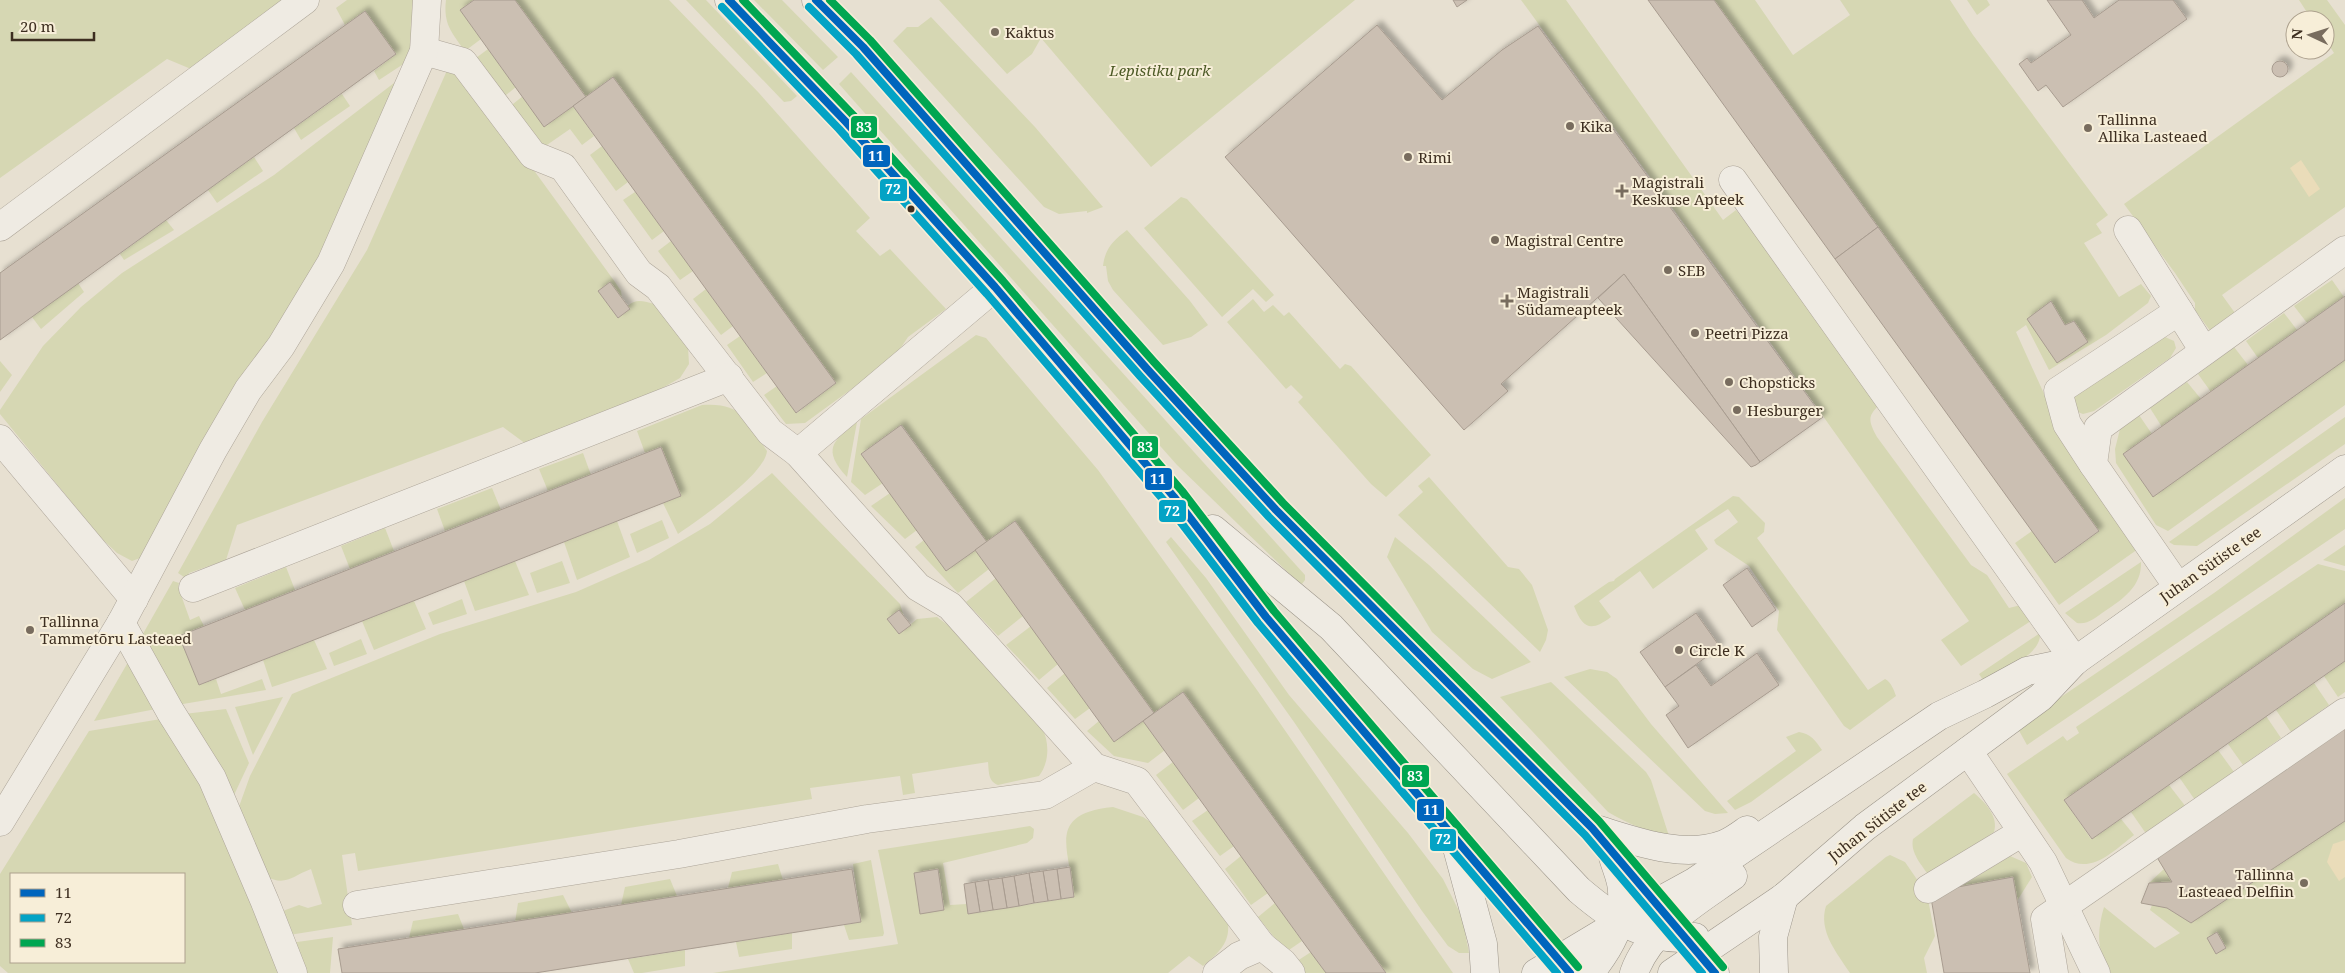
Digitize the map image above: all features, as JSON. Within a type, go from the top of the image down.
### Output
[{"type":"street","points":[[0,227],[304,0]]},
{"type":"street","points":[[0,822],[121,623],[248,390],[281,346],[331,263],[380,156],[424,51],[427,0]]},
{"type":"street","points":[[729,0],[846,122],[995,287],[1174,497],[1266,617],[1564,966]]},
{"type":"street","points":[[816,0],[863,47],[1147,369],[1276,510],[1464,697],[1592,828],[1681,938]]},
{"type":"street","points":[[424,51],[464,62],[533,155],[563,167],[639,273],[658,287],[770,432],[798,453],[918,587],[950,606],[1094,767],[1137,781],[1262,946],[1283,963],[1291,973]]},
{"type":"street","points":[[1733,180],[2075,661]]},
{"type":"street","points":[[2128,230],[2204,352]]},
{"type":"street","points":[[2093,464],[2098,428],[2345,250]]},
{"type":"street","points":[[798,453],[995,287]]},
{"type":"street","points":[[2178,587],[2093,464],[2068,424],[2058,392],[2179,311]]},
{"type":"street","points":[[193,588],[729,377]]},
{"type":"street","points":[[0,438],[134,599]]},
{"type":"street","name":"Juhan Sütiste tee","points":[[1681,938],[1731,933],[1784,897],[1865,827],[2041,697],[2075,661],[2345,469]]},
{"type":"street","points":[[1174,497],[1331,627],[1579,890],[1608,914],[1621,922],[1681,938]]},
{"type":"street","points":[[121,623],[170,712],[212,778],[265,902],[292,973]]},
{"type":"street","name":"Juhan Sütiste tee","points":[[1788,820],[1939,716],[2027,671],[2075,661]]},
{"type":"street","points":[[2054,973],[2045,919],[2345,712]]},
{"type":"street","points":[[1968,750],[2021,833],[2043,862],[2096,973]]},
{"type":"street","points":[[357,905],[679,854],[867,819],[1045,795],[1094,767]]},
{"type":"street","points":[[1536,973],[1564,966],[1597,965],[1639,971],[1681,938],[1781,842],[1788,820],[1766,819],[1724,844],[1679,850],[1656,846],[1592,828]]},
{"type":"street","points":[[1928,889],[2021,833]]},
{"type":"street","points":[[1453,835],[1483,944],[1485,973]]},
{"type":"street","points":[[1597,965],[1621,922],[1622,890],[1612,853]]},
{"type":"street","points":[[1774,973],[1773,937],[1784,897]]},
{"type":"street","points":[[1564,966],[1621,922]]},
{"type":"street","points":[[1672,973],[1681,938]]},
{"type":"street","points":[[1217,973],[1239,956],[1262,946]]},
{"type":"green space","points":[[0,0],[289,0],[191,69],[167,59],[0,178]]},
{"type":"green space","points":[[347,0],[419,0],[411,59],[379,80],[374,71],[396,54],[365,11],[345,25],[336,8]]},
{"type":"green space","points":[[446,0],[474,0],[460,10],[481,39],[465,51],[452,33],[447,22]]},
{"type":"green space","points":[[515,0],[669,0],[759,93],[870,218],[856,231],[880,256],[890,249],[946,309],[908,337],[894,358],[805,423],[786,424],[764,395],[777,386],[797,413],[836,383],[613,77],[586,97]]},
{"type":"green space","points":[[686,0],[706,0],[797,96],[791,101],[784,102]]},
{"type":"green space","points":[[754,0],[782,0],[838,57],[823,70]]},
{"type":"green space","name":"Lepistiku park","points":[[939,0],[1355,0],[1151,167],[1041,38],[1032,54],[1007,74]]},
{"type":"green space","points":[[1521,0],[1566,0],[1723,220],[1736,210],[1884,400],[1872,413],[1870,420],[1877,437],[1971,565],[1987,575],[2009,608],[2025,604],[2034,619],[1961,666],[1941,640],[1969,621],[1758,325]]},
{"type":"green space","points":[[1714,0],[1755,0],[1793,55],[1850,15],[1840,0],[1950,0],[1973,35],[2108,215],[2096,224],[2102,233],[2084,243],[2119,297],[2141,284],[2151,296],[2148,303],[2106,335],[2049,370],[2026,325],[2016,332],[2075,462],[2138,549],[2059,605],[2015,543],[2032,531],[2056,563],[2099,531]]},
{"type":"green space","points":[[1967,0],[1987,0],[1990,5],[1977,15]]},
{"type":"green space","points":[[2299,0],[2327,0],[2334,10],[2306,10]]},
{"type":"green space","points":[[2335,11],[2345,25],[2345,207],[2222,295],[2235,313],[2211,332],[2195,310],[2195,303],[2175,273],[2124,204],[2324,60],[2335,60]]},
{"type":"green space","points":[[931,17],[1035,127],[1103,207],[1087,213],[1087,211],[1059,214],[1044,207],[893,41],[907,27],[918,27]]},
{"type":"green space","points":[[488,49],[516,87],[501,99],[472,61]]},
{"type":"green space","points":[[449,66],[525,158],[615,282],[621,291],[622,299],[610,282],[598,291],[618,318],[629,305],[636,301],[654,304],[688,347],[689,364],[680,378],[650,395],[526,444],[503,427],[237,525],[226,560],[189,573],[187,579],[178,573],[262,422],[367,250]]},
{"type":"green space","points":[[851,72],[1305,575],[1305,580],[1302,584],[1177,465],[839,84]]},
{"type":"green space","points":[[394,83],[398,83],[352,203],[143,557],[132,561],[117,553],[99,536],[0,414],[0,410],[43,346],[81,307],[122,273],[274,175]]},
{"type":"green space","points":[[342,94],[350,106],[301,140],[294,128]]},
{"type":"green space","points":[[523,96],[573,106],[594,136],[582,145],[570,129],[544,147],[508,108]]},
{"type":"green space","points":[[602,146],[628,182],[616,191],[590,155]]},
{"type":"green space","points":[[254,157],[263,171],[217,203],[208,190]]},
{"type":"green space","points":[[635,192],[664,231],[652,240],[623,200]]},
{"type":"green space","points":[[1181,197],[1187,199],[1274,295],[1266,302],[1253,289],[1222,317],[1144,228]]},
{"type":"green space","points":[[166,220],[174,230],[124,260],[120,254]]},
{"type":"green space","points":[[1127,230],[1190,301],[1208,325],[1191,337],[1163,345],[1113,290],[1108,281],[1106,266],[1103,266],[1104,260],[1111,245]]},
{"type":"green space","points":[[671,241],[693,271],[680,280],[658,251]]},
{"type":"green space","points":[[2332,280],[2344,297],[2307,323],[2294,306]]},
{"type":"green space","points":[[78,283],[84,292],[41,329],[32,317]]},
{"type":"green space","points":[[706,289],[733,326],[721,335],[693,299]]},
{"type":"green space","points":[[1253,299],[1264,312],[1273,305],[1284,316],[1289,312],[1340,369],[1345,364],[1351,366],[1431,455],[1386,497],[1371,484],[1298,402],[1303,397],[1291,385],[1286,389],[1227,322]]},
{"type":"green space","points":[[2284,313],[2297,330],[2258,358],[2246,341]]},
{"type":"green space","points":[[976,335],[986,338],[1098,470],[1257,690],[1453,973],[1386,973],[1183,692],[1154,713],[1015,521],[987,542],[902,425],[861,454],[883,483],[865,495],[851,482],[861,419]]},
{"type":"green space","points":[[740,336],[767,373],[753,382],[727,345]]},
{"type":"green space","points":[[2165,337],[2174,341],[2176,348],[2170,358],[2094,411],[2083,414],[2075,411],[2073,399],[2076,394]]},
{"type":"green space","points":[[2234,347],[2248,365],[2211,392],[2198,374]]},
{"type":"green space","points":[[2345,360],[2345,405],[2168,531],[2156,525],[2116,463],[2115,449],[2120,429],[2139,415],[2152,434]]},
{"type":"green space","points":[[0,361],[12,375],[0,392]]},
{"type":"green space","points":[[2187,382],[2201,399],[2162,427],[2150,408]]},
{"type":"green space","points":[[702,405],[716,405],[735,410],[748,422],[767,451],[755,472],[743,484],[678,534],[663,503],[681,496],[661,447],[645,453],[637,431]]},
{"type":"green space","points":[[2345,417],[2345,444],[2197,546],[2174,545],[2169,542]]},
{"type":"green space","points":[[857,422],[847,477],[834,460],[833,446],[841,435]]},
{"type":"green space","points":[[583,453],[591,475],[548,491],[539,469]]},
{"type":"green space","points":[[772,473],[900,604],[904,617],[888,619],[899,634],[917,619],[937,617],[949,626],[1042,728],[1045,734],[1047,753],[1045,765],[1039,776],[998,785],[991,779],[988,762],[912,774],[915,793],[903,795],[900,776],[810,788],[812,799],[358,871],[355,853],[342,855],[352,925],[289,935],[280,912],[299,905],[308,908],[322,904],[311,869],[289,879],[278,881],[265,876],[236,815],[250,776],[292,694],[440,634],[576,592],[649,560],[710,524]]},
{"type":"green space","points":[[1429,477],[1508,567],[1519,569],[1532,585],[1548,630],[1546,640],[1540,652],[1398,515],[1423,492],[1418,486]]},
{"type":"green space","points":[[492,488],[501,510],[445,531],[437,509]]},
{"type":"green space","points":[[890,493],[917,530],[905,539],[871,506]]},
{"type":"green space","points":[[1733,496],[1739,497],[1765,523],[1764,532],[1757,538],[1868,690],[1885,679],[1893,689],[1896,696],[1850,730],[1844,726],[1777,630],[1779,611],[1749,566],[1716,544],[1714,540],[1738,522],[1728,509],[1695,530],[1708,549],[1653,589],[1640,571],[1599,601],[1611,617],[1604,622],[1588,626],[1584,624],[1577,614],[1574,606],[1609,582],[1614,581]]},
{"type":"green space","points":[[2345,498],[2345,529],[2027,745],[2017,727],[2214,593]]},
{"type":"green space","points":[[662,520],[669,538],[637,553],[630,534]]},
{"type":"green space","points":[[617,521],[630,557],[577,580],[564,542]]},
{"type":"green space","points":[[385,528],[394,551],[350,569],[341,546]]},
{"type":"green space","points":[[1171,537],[1206,578],[1289,695],[1408,833],[1443,879],[1462,917],[1469,953],[1459,953],[1448,946],[1422,911],[1294,722],[1166,542]]},
{"type":"green space","points":[[1395,537],[1429,565],[1531,662],[1492,679],[1473,669],[1432,632],[1387,557]]},
{"type":"green space","points":[[924,540],[975,550],[989,569],[958,593],[915,547]]},
{"type":"green space","points":[[2345,545],[2345,566],[2323,560]]},
{"type":"green space","points":[[515,561],[529,595],[475,611],[464,581]]},
{"type":"green space","points":[[562,561],[570,583],[537,593],[530,573]]},
{"type":"green space","points":[[2141,562],[2135,585],[2125,597],[2095,618],[2085,623],[2077,623],[2065,613]]},
{"type":"green space","points":[[2318,564],[2345,571],[2345,603],[2064,800],[2091,839],[2121,819],[2134,835],[2110,854],[2093,863],[2075,863],[2066,858],[2007,774],[2063,736],[2067,741],[2079,733],[2076,727]]},
{"type":"green space","points":[[286,567],[295,590],[245,610],[235,588]]},
{"type":"green space","points":[[996,578],[1023,616],[998,636],[966,602]]},
{"type":"green space","points":[[173,581],[179,583],[178,588],[183,590],[181,595],[190,620],[199,616],[204,626],[179,636],[199,685],[216,679],[221,694],[262,679],[266,690],[177,705],[140,639]]},
{"type":"green space","points":[[462,599],[467,614],[433,625],[428,613]]},
{"type":"green space","points":[[414,601],[426,629],[374,650],[362,621]]},
{"type":"green space","points":[[1031,626],[1058,664],[1039,680],[1006,645]]},
{"type":"green space","points":[[2040,633],[2039,641],[2028,655],[1983,680],[1979,674]]},
{"type":"green space","points":[[361,639],[367,654],[334,666],[329,653]]},
{"type":"green space","points":[[314,640],[327,669],[272,687],[263,660]]},
{"type":"green space","points":[[131,657],[161,708],[94,721]]},
{"type":"green space","points":[[2345,661],[2345,692],[2338,697],[2324,676]]},
{"type":"green space","points":[[1590,669],[1607,672],[1617,679],[1651,724],[1728,813],[1715,814],[1705,811],[1564,677]]},
{"type":"green space","points":[[1065,673],[1090,708],[1075,719],[1047,688]]},
{"type":"green space","points":[[1551,682],[1646,772],[1651,780],[1669,836],[1637,827],[1608,812],[1500,697]]},
{"type":"green space","points":[[2314,683],[2329,705],[2291,732],[2276,710]]},
{"type":"green space","points":[[283,697],[253,755],[235,707]]},
{"type":"green space","points":[[226,709],[249,763],[234,795],[184,714]]},
{"type":"green space","points":[[2266,716],[2281,738],[2243,765],[2228,744]]},
{"type":"green space","points":[[167,718],[183,743],[284,973],[8,973],[0,966],[0,874],[89,731]]},
{"type":"green space","points":[[2345,718],[2345,973],[2111,973],[2100,949],[2099,941],[2104,907],[2155,948],[2180,933],[2150,910],[2152,905],[2141,903],[2149,883],[2164,869],[2158,859],[2158,848]]},
{"type":"green space","points":[[1099,721],[1143,721],[1165,750],[1148,763],[1114,756],[1087,731]]},
{"type":"green space","points":[[1799,732],[1807,734],[1822,750],[1751,802],[1735,810],[1727,801],[1796,751],[1786,737]]},
{"type":"green space","points":[[2218,750],[2234,772],[2195,800],[2179,777]]},
{"type":"green space","points":[[1173,762],[1199,798],[1183,810],[1156,775]]},
{"type":"green space","points":[[2169,785],[2186,807],[2147,835],[2131,812]]},
{"type":"green space","points":[[1974,793],[1993,815],[1995,821],[1994,832],[1929,876],[1915,854],[1913,839]]},
{"type":"green space","points":[[1113,807],[1143,817],[1158,827],[1228,924],[1225,943],[1218,953],[1203,966],[1189,956],[1168,973],[713,973],[898,944],[878,850],[1030,826],[1034,829],[1033,838],[1027,843],[943,863],[950,905],[967,904],[969,914],[1074,897],[1066,837],[1070,826],[1078,817],[1092,811]]},
{"type":"green space","points":[[1208,810],[1234,846],[1220,856],[1192,821]]},
{"type":"green space","points":[[1890,855],[1905,862],[1927,894],[1935,936],[1924,958],[1927,973],[1850,973],[1835,950],[1827,933],[1824,915],[1826,906]]},
{"type":"green space","points":[[1241,856],[1268,893],[1251,905],[1225,869]]},
{"type":"green space","points":[[2010,856],[2026,863],[2032,877],[2017,901],[1960,887]]},
{"type":"green space","points":[[871,860],[884,933],[883,936],[849,940],[844,925],[861,922],[853,864]]},
{"type":"green space","points":[[778,864],[783,880],[728,888],[732,872]]},
{"type":"green space","points":[[670,879],[677,896],[621,905],[625,887]]},
{"type":"green space","points":[[563,895],[572,913],[515,922],[518,903]]},
{"type":"green space","points":[[1275,903],[1302,941],[1286,952],[1258,917]]},
{"type":"green space","points":[[458,914],[464,929],[409,938],[413,921]]},
{"type":"green space","points":[[792,933],[792,949],[739,957],[736,942]]},
{"type":"green space","points":[[333,937],[330,973],[300,973],[290,943]]},
{"type":"green space","points":[[685,950],[685,966],[642,973],[634,973],[628,959]]},
{"type":"green space","points":[[1311,952],[1326,973],[1301,973],[1294,963]]},
{"type":"sand","points":[[2301,160],[2320,189],[2309,197],[2290,168]]},
{"type":"sand","points":[[2345,840],[2345,877],[2339,881],[2327,862],[2333,844]]},
{"type":"building","points":[[474,0],[515,0],[586,97],[544,127],[460,10]]},
{"type":"building","points":[[1453,0],[1467,0],[1457,7]]},
{"type":"building","points":[[1648,0],[1714,0],[1878,227],[1835,259]]},
{"type":"building","points":[[2047,0],[2082,0],[2094,18],[2119,0],[2173,0],[2187,19],[2063,107],[2046,85],[2038,91],[2019,64],[2027,58],[2031,63],[2071,35]]},
{"type":"building","points":[[365,11],[396,54],[0,340],[0,273]]},
{"type":"building","name":"Magistral Centre","points":[[1377,25],[1442,100],[1502,50],[1538,26],[1823,417],[1760,462],[1624,274],[1501,384],[1508,391],[1464,430],[1225,157]]},
{"type":"building","points":[[2277,61],[2283,61],[2288,66],[2286,75],[2277,77],[2272,72],[2272,66]]},
{"type":"building","points":[[613,77],[836,383],[796,413],[573,106]]},
{"type":"building","points":[[1878,227],[2099,531],[2055,563],[1835,259]]},
{"type":"building","points":[[1624,274],[1760,462],[1756,465],[1751,467],[1598,298]]},
{"type":"building","points":[[610,282],[630,309],[618,318],[598,291]]},
{"type":"building","points":[[2345,296],[2345,360],[2153,497],[2123,454]]},
{"type":"building","points":[[2051,301],[2065,325],[2074,321],[2088,342],[2057,363],[2027,319]]},
{"type":"building","points":[[901,425],[987,542],[946,571],[861,454]]},
{"type":"building","points":[[661,447],[681,496],[199,685],[179,636]]},
{"type":"building","points":[[1015,521],[1154,713],[1114,742],[975,550]]},
{"type":"building","points":[[1747,568],[1776,610],[1752,627],[1723,585]]},
{"type":"building","points":[[2345,603],[2345,661],[2092,839],[2064,800]]},
{"type":"building","points":[[899,610],[911,625],[899,634],[887,619]]},
{"type":"building","name":"Circle K","points":[[1696,613],[1720,647],[1665,687],[1640,652]]},
{"type":"building","points":[[1757,653],[1779,685],[1688,748],[1666,715],[1679,706],[1665,687],[1696,665],[1711,686]]},
{"type":"building","points":[[1183,692],[1386,973],[1326,973],[1143,721]]},
{"type":"building","points":[[2345,718],[2345,821],[2191,923],[2167,908],[2141,903],[2149,883],[2172,882],[2158,859],[2158,848]]},
{"type":"building","points":[[1070,867],[1074,897],[1061,899],[1057,869]]},
{"type":"building","points":[[852,869],[861,922],[535,973],[342,973],[338,949]]},
{"type":"building","points":[[938,869],[944,910],[920,914],[914,873]]},
{"type":"building","points":[[1057,869],[1061,899],[1048,901],[1043,871]]},
{"type":"building","points":[[1043,871],[1048,901],[1034,903],[1029,873]]},
{"type":"building","points":[[1029,873],[1034,903],[1019,906],[1014,876]]},
{"type":"building","points":[[1014,876],[1019,906],[1007,908],[1002,878]]},
{"type":"building","points":[[2013,877],[2030,973],[1944,973],[1930,892]]},
{"type":"building","points":[[1002,878],[1007,908],[993,910],[988,880]]},
{"type":"building","points":[[988,880],[993,910],[980,912],[975,882]]},
{"type":"building","points":[[975,882],[980,912],[968,914],[964,884]]},
{"type":"building","points":[[2217,932],[2226,948],[2216,954],[2207,938]]},
{"type":"transit line","name":"11","points":[[729,0],[846,122],[995,287],[1174,497],[1266,617],[1570,973]]},
{"type":"transit line","name":"83","points":[[743,0],[853,115],[1003,281],[1182,491],[1274,611],[1578,967]]},
{"type":"transit line","name":"11","points":[[816,0],[863,47],[1147,369],[1276,510],[1592,828],[1715,973]]},
{"type":"transit line","name":"83","points":[[830,0],[870,40],[1154,362],[1283,503],[1599,821],[1723,967]]},
{"type":"transit line","name":"72","points":[[722,7],[839,129],[987,294],[1166,503],[1258,623],[1557,973]]},
{"type":"transit line","name":"72","points":[[809,7],[856,54],[1140,376],[1269,517],[1585,835],[1702,973]]},
{"type":"place","name":"Kaktus","points":[[995,32]]},
{"type":"place","name":"Kika","points":[[1570,126]]},
{"type":"place","name":"Tallinna Allika Lasteaed","points":[[2088,128]]},
{"type":"place","name":"Rimi","points":[[1408,157]]},
{"type":"place","name":"Magistrali Keskuse Apteek","points":[[1622,191]]},
{"type":"place","name":"Magistral Centre","points":[[1495,240]]},
{"type":"place","name":"SEB","points":[[1668,270]]},
{"type":"place","name":"Magistrali Südameapteek","points":[[1507,301]]},
{"type":"place","name":"Peetri Pizza","points":[[1695,333]]},
{"type":"place","name":"Chopsticks","points":[[1729,382]]},
{"type":"place","name":"Hesburger","points":[[1737,410]]},
{"type":"place","name":"Tallinna Tammetõru Lasteaed","points":[[30,630]]},
{"type":"place","name":"Circle K","points":[[1679,650]]},
{"type":"place","name":"Tallinna Lasteaed Delfiin","points":[[2304,883]]}]
